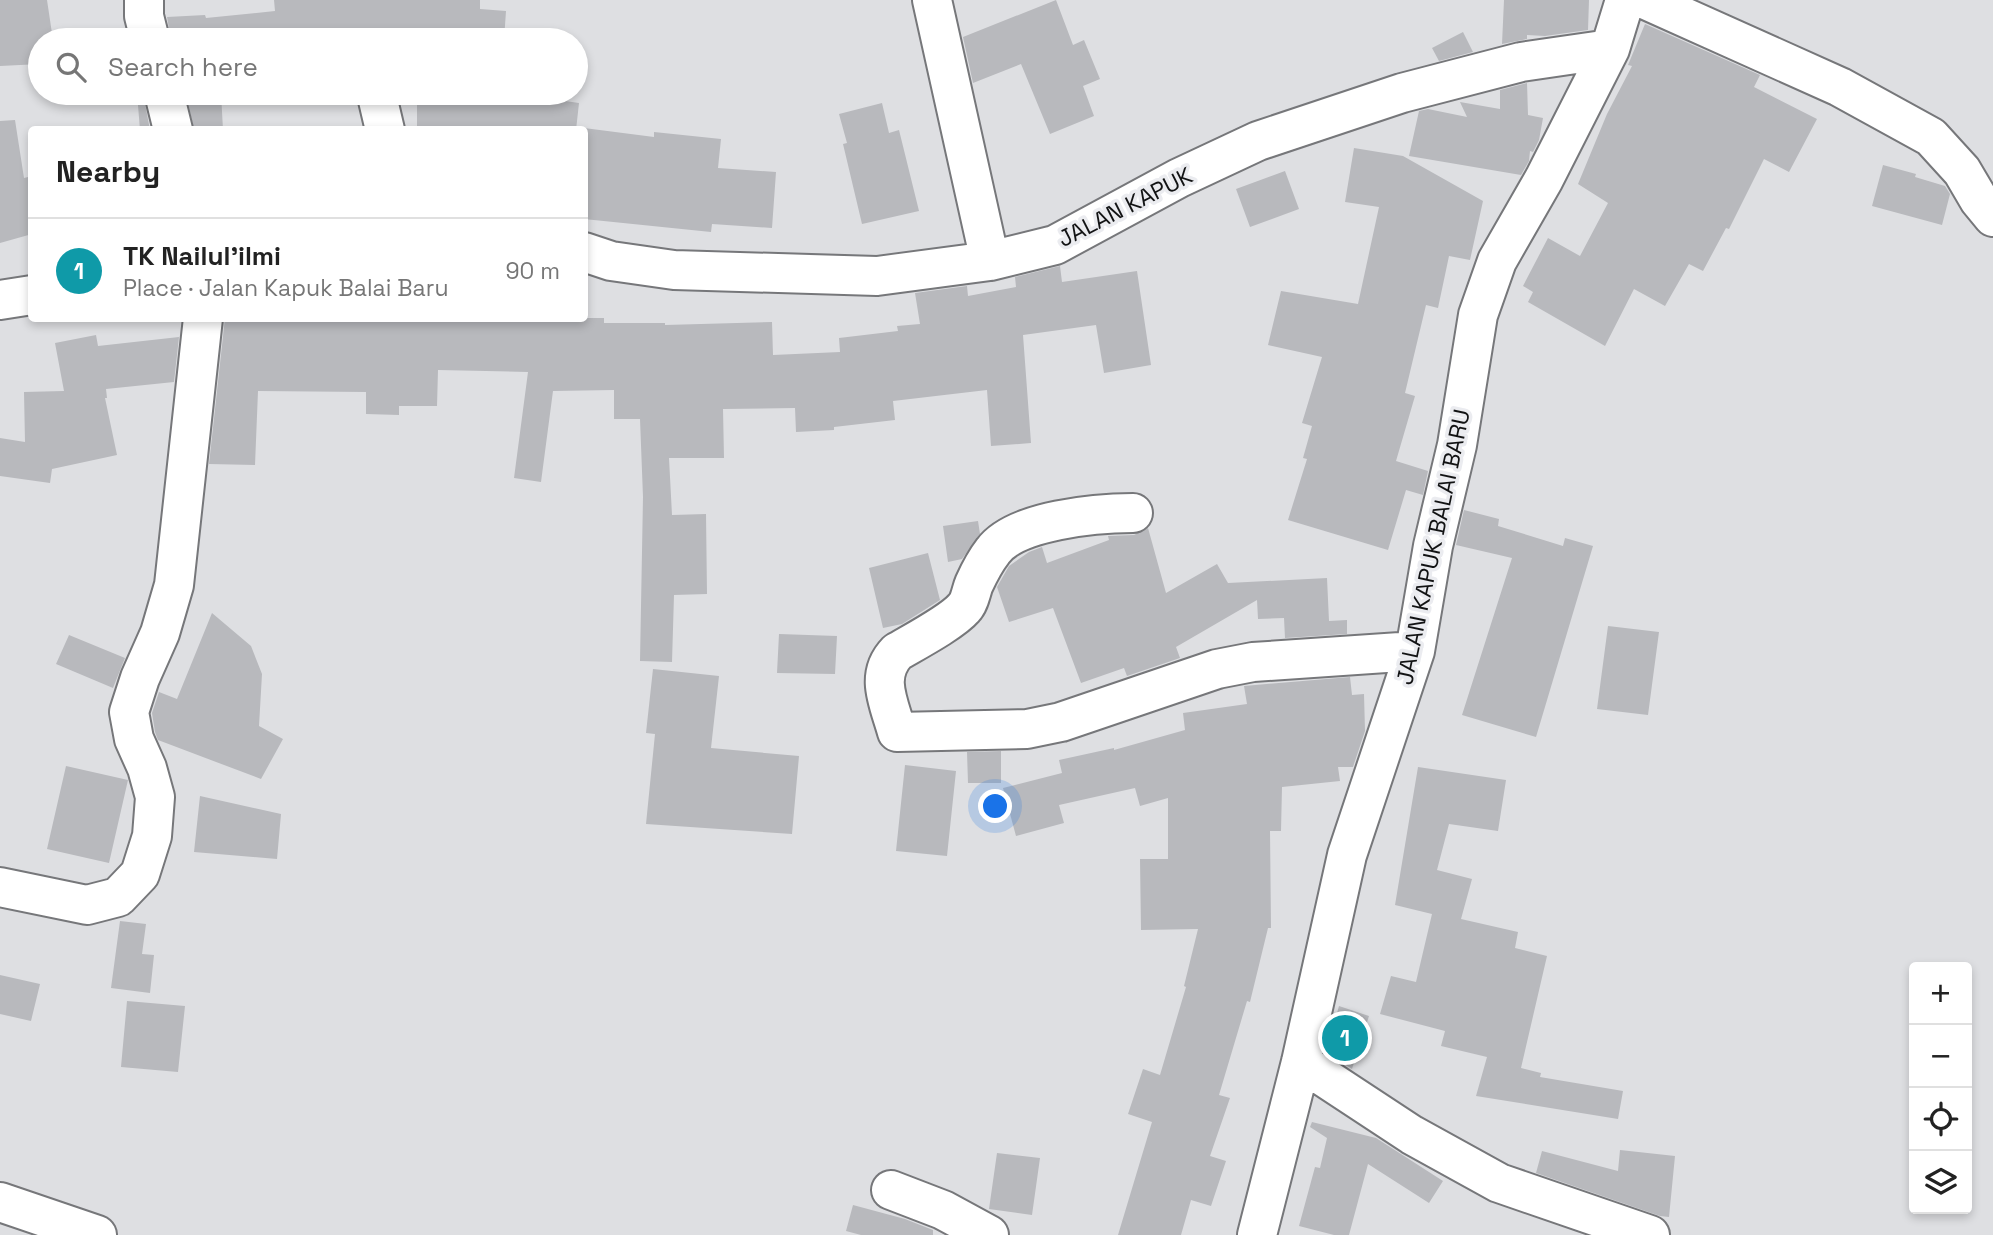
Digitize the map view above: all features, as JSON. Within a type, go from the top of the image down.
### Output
[{"type":"street","points":[[144,0],[147,28]]},
{"type":"street","points":[[932,0],[990,261]]},
{"type":"street","name":"JALAN KAPUK BALAI BARU","points":[[1257,1235],[1301,1062],[1347,855],[1415,651],[1433,546],[1457,445],[1478,315],[1497,261],[1544,179],[1610,49],[1625,0]]},
{"type":"street","points":[[1646,0],[1840,88],[1931,137],[1962,171],[1979,200],[1993,217]]},
{"type":"street","name":"JALAN KAPUK","points":[[588,253],[611,261],[674,270],[877,276],[990,261],[1055,245],[1179,178],[1271,137],[1402,93],[1521,62],[1610,49]]},
{"type":"street","points":[[167,105],[172,126]]},
{"type":"street","points":[[0,300],[28,296]]},
{"type":"street","points":[[0,887],[86,905],[118,897],[140,874],[152,836],[155,797],[147,768],[134,740],[129,712],[140,678],[160,633],[174,585],[203,322]]},
{"type":"street","points":[[1133,513],[1105,513],[1031,527],[1004,538],[992,551],[974,583],[966,607],[897,652],[888,661],[883,678],[897,732],[1027,729],[1061,722],[1229,667],[1279,660],[1415,651]]},
{"type":"street","points":[[1301,1062],[1412,1135],[1499,1183],[1650,1235]]},
{"type":"street","points":[[891,1190],[943,1210],[989,1235]]},
{"type":"street","points":[[0,1202],[97,1235]]},
{"type":"building","points":[[0,0],[47,0],[51,28],[28,28],[28,65],[0,66]]},
{"type":"building","points":[[274,0],[480,0],[480,9],[506,11],[505,28],[169,28],[167,17],[205,15],[206,18],[275,11]]},
{"type":"building","points":[[1056,0],[1073,45],[1084,40],[1100,79],[1083,86],[1094,116],[1050,134],[1021,64],[973,83],[963,37]]},
{"type":"building","points":[[1504,0],[1589,0],[1588,30],[1545,36],[1527,35],[1527,39],[1502,44]]},
{"type":"building","points":[[1645,24],[1760,75],[1754,87],[1817,119],[1789,172],[1764,159],[1729,229],[1726,228],[1703,271],[1689,264],[1665,306],[1634,289],[1605,346],[1528,302],[1533,292],[1523,286],[1548,238],[1580,256],[1608,203],[1578,184],[1607,114],[1632,66],[1628,65]]},
{"type":"building","points":[[1463,32],[1473,52],[1439,61],[1432,48]]},
{"type":"building","points":[[1527,83],[1528,115],[1543,118],[1539,140],[1533,152],[1530,151],[1529,161],[1521,175],[1409,156],[1419,111],[1428,109],[1467,117],[1460,102],[1500,109],[1500,90]]},
{"type":"building","points":[[882,103],[889,133],[899,130],[919,211],[862,224],[843,144],[847,143],[839,114]]},
{"type":"building","points":[[138,105],[145,105],[149,126],[140,126]]},
{"type":"building","points":[[189,105],[222,105],[223,126],[193,126]]},
{"type":"building","points":[[417,105],[579,105],[576,126],[417,126]]},
{"type":"building","points":[[15,120],[24,178],[28,177],[28,235],[0,243],[0,121]]},
{"type":"building","points":[[588,129],[654,137],[654,132],[721,139],[718,168],[776,172],[772,228],[712,224],[711,232],[588,219]]},
{"type":"building","points":[[1354,148],[1403,156],[1483,201],[1470,260],[1449,256],[1438,308],[1426,305],[1405,393],[1415,396],[1396,461],[1428,471],[1423,495],[1406,490],[1388,550],[1288,520],[1307,459],[1303,458],[1312,426],[1302,423],[1322,357],[1268,345],[1281,291],[1358,304],[1379,207],[1345,202]]},
{"type":"building","points":[[1883,165],[1945,186],[1950,194],[1942,225],[1872,206]]},
{"type":"building","points":[[1285,171],[1299,209],[1250,227],[1236,189]]},
{"type":"building","points":[[1060,266],[1062,282],[1137,271],[1151,365],[1104,373],[1096,325],[1023,335],[1031,443],[991,446],[987,390],[893,401],[895,420],[834,427],[834,430],[796,432],[795,408],[723,409],[724,458],[669,458],[672,515],[706,514],[707,594],[674,595],[672,662],[640,661],[643,497],[640,419],[614,419],[614,390],[553,391],[541,482],[514,478],[528,372],[438,370],[437,406],[399,406],[399,415],[366,414],[366,392],[258,391],[255,465],[209,464],[225,322],[588,322],[588,318],[604,318],[604,323],[665,325],[772,322],[773,355],[840,352],[839,338],[898,331],[897,326],[920,324],[915,293],[967,286],[968,296],[1016,287],[1015,277]]},
{"type":"building","points":[[96,335],[98,346],[179,337],[174,382],[106,389],[105,398],[117,455],[52,469],[50,483],[0,476],[0,438],[25,442],[24,392],[64,391],[55,343]]},
{"type":"building","points":[[1464,510],[1499,519],[1498,526],[1563,546],[1565,538],[1593,546],[1536,737],[1462,715],[1512,558],[1456,545]]},
{"type":"building","points":[[978,521],[980,534],[962,559],[948,562],[943,526]]},
{"type":"building","points":[[1148,528],[1166,593],[1217,564],[1228,583],[1327,578],[1329,621],[1347,620],[1347,634],[1285,638],[1284,618],[1258,619],[1257,600],[1176,647],[1180,658],[1127,676],[1124,668],[1081,683],[1053,608],[1009,622],[997,587],[1009,566],[1029,552],[1042,547],[1047,563],[1109,540],[1108,536],[1134,535]]},
{"type":"building","points":[[928,553],[940,600],[902,624],[883,628],[869,568]]},
{"type":"building","points":[[212,613],[251,646],[262,674],[259,726],[283,739],[261,779],[158,740],[155,732],[152,713],[159,692],[177,699]]},
{"type":"building","points":[[1608,626],[1659,632],[1648,715],[1597,709]]},
{"type":"building","points":[[779,634],[837,636],[835,674],[777,673]]},
{"type":"building","points":[[69,635],[125,658],[113,688],[56,664]]},
{"type":"building","points":[[653,669],[719,676],[711,748],[799,756],[792,834],[646,824],[655,734],[646,733]]},
{"type":"building","points":[[1350,677],[1352,695],[1364,694],[1365,731],[1353,767],[1338,767],[1340,781],[1282,787],[1281,831],[1270,831],[1271,928],[1268,928],[1250,1002],[1247,1001],[1219,1095],[1230,1098],[1210,1156],[1226,1161],[1211,1206],[1191,1200],[1181,1235],[1118,1235],[1152,1122],[1128,1114],[1143,1069],[1160,1075],[1186,987],[1184,986],[1198,929],[1141,930],[1140,859],[1168,859],[1168,798],[1140,806],[1135,788],[1059,805],[1064,823],[1016,836],[1003,788],[1062,773],[1059,760],[1114,750],[1185,730],[1183,713],[1247,704],[1244,686]]},
{"type":"building","points":[[1001,751],[1001,783],[968,783],[967,752]]},
{"type":"building","points":[[905,765],[956,771],[947,856],[896,851]]},
{"type":"building","points":[[66,766],[128,780],[109,863],[47,849]]},
{"type":"building","points":[[1418,767],[1506,780],[1498,831],[1449,824],[1437,870],[1472,879],[1461,919],[1518,932],[1515,948],[1547,956],[1521,1068],[1541,1073],[1540,1077],[1623,1091],[1618,1119],[1476,1096],[1487,1057],[1441,1046],[1445,1031],[1380,1014],[1391,976],[1416,982],[1432,914],[1395,905]]},
{"type":"building","points":[[200,796],[281,814],[277,859],[194,852]]},
{"type":"building","points":[[120,921],[146,924],[142,954],[154,955],[150,993],[111,988]]},
{"type":"building","points":[[0,975],[40,984],[31,1021],[0,1014]]},
{"type":"building","points":[[127,1001],[185,1006],[178,1072],[121,1067]]},
{"type":"building","points":[[1339,1006],[1369,1016],[1352,1069],[1326,1052]]},
{"type":"building","points":[[1312,1122],[1376,1138],[1443,1181],[1429,1203],[1368,1164],[1349,1235],[1334,1235],[1299,1226],[1315,1167],[1320,1168],[1327,1138],[1310,1127]]},
{"type":"building","points":[[1620,1150],[1675,1156],[1669,1217],[1536,1173],[1542,1151],[1618,1171]]},
{"type":"building","points":[[997,1153],[1040,1158],[1032,1215],[989,1209]]},
{"type":"building","points":[[853,1205],[905,1219],[933,1230],[933,1235],[861,1235],[846,1231]]},
{"type":"place","name":"TK Nailul'ilmi","points":[[1345,1038]]}]
